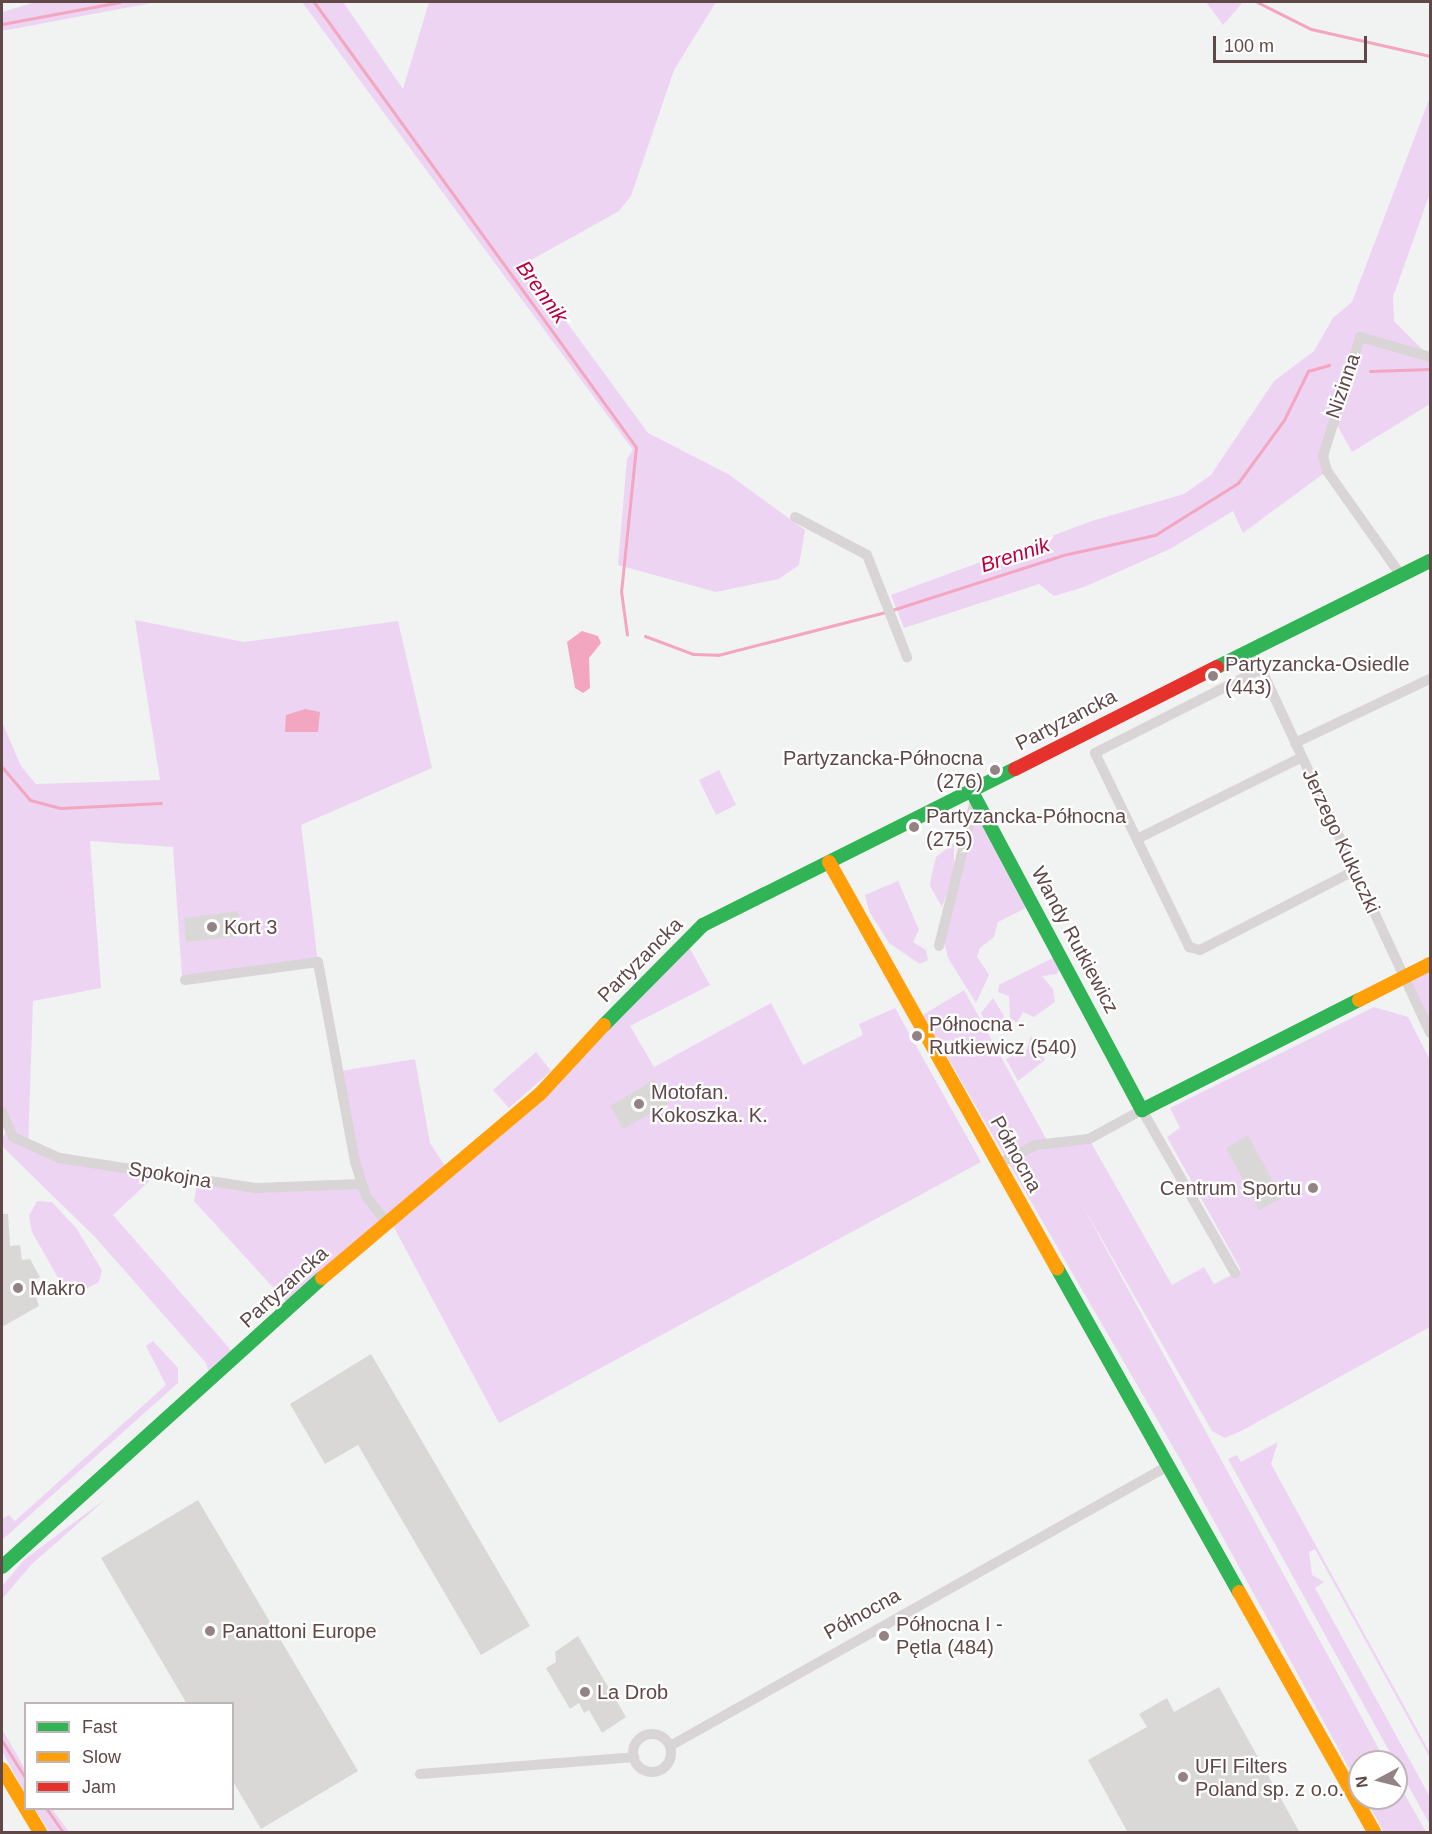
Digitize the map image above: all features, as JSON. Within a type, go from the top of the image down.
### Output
[{"type":"main road","name":"Partyzancka","points":[[2,1567],[387,1223],[540,1094],[658,965],[703,925],[829,862],[973,795],[1400,574],[1428,567]]},
{"type":"main road","name":"Wandy Rutkiewicz","points":[[973,795],[1037,906],[1142,1110]]},
{"type":"main road","name":"Północna","points":[[829,862],[1374,1833]]},
{"type":"main road","points":[[1142,1110],[1431,964]]},
{"type":"main road","points":[[2,1769],[24,1806]]},
{"type":"main road","points":[[26,1810],[40,1833]]},
{"type":"street","name":"Nizinna","points":[[1400,574],[1328,471],[1323,456],[1330,420],[1360,337],[1431,357]]},
{"type":"street","points":[[795,518],[867,555],[907,657]]},
{"type":"street","name":"Jerzego Kukuczki","points":[[1252,649],[1431,1033]]},
{"type":"street","points":[[1261,669],[1095,753],[1189,947],[1200,950],[1354,871]]},
{"type":"street","points":[[1295,743],[1431,679]]},
{"type":"street","points":[[1137,839],[1302,757]]},
{"type":"street","points":[[939,946],[973,795]]},
{"type":"street","points":[[185,980],[318,962],[340,1096],[362,1184],[387,1223]]},
{"type":"street","points":[[998,1164],[1029,1147],[1089,1139],[1142,1110]]},
{"type":"street","name":"Wandy Rutkiewicz","points":[[1142,1110],[1235,1273]]},
{"type":"street","name":"Spokojna","points":[[2,1112],[7,1131],[19,1142],[59,1158],[256,1188],[362,1184]]},
{"type":"street","name":"Północna","points":[[670,1746],[1168,1466]]},
{"type":"street","points":[[650,1734],[670,1746],[671,1758],[658,1771],[640,1767],[634,1756],[639,1739],[650,1734]]},
{"type":"street","points":[[420,1774],[634,1756]]},
{"type":"shaded area","points":[[36,2],[157,2],[2,31],[2,12]]},
{"type":"shaded area","points":[[302,2],[343,2],[403,89],[429,2],[716,2],[674,70],[631,196],[619,211],[524,264],[648,433],[728,474],[805,530],[799,565],[779,579],[716,592],[618,565],[627,459],[633,450]]},
{"type":"shaded area","points":[[1206,2],[1243,2],[1223,25]]},
{"type":"shaded area","points":[[1430,97],[1430,193],[1393,297],[1394,321],[1430,357],[1430,404],[1352,452],[1332,416],[1327,471],[1243,533],[1233,511],[1170,549],[1084,587],[1054,596],[1039,584],[904,628],[891,595],[1092,521],[1184,494],[1211,475],[1274,381],[1314,351],[1333,318],[1352,302]]},
{"type":"shaded area","points":[[135,620],[244,642],[398,621],[432,768],[301,825],[318,962],[182,976],[173,847],[90,841],[101,988],[33,1001],[28,1147],[160,1171],[113,1215],[236,1356],[211,1380],[206,1363],[95,1237],[4,1148],[2,1138],[7,1131],[2,1112],[2,722],[21,766],[36,784],[160,780]]},
{"type":"shaded area","points":[[582,631],[598,636],[601,643],[589,658],[590,688],[583,693],[575,688],[567,642]]},
{"type":"shaded area","points":[[305,709],[320,712],[318,732],[285,732],[286,715]]},
{"type":"shaded area","points":[[719,770],[736,805],[716,815],[699,780]]},
{"type":"shaded area","points":[[978,810],[1026,908],[998,922],[994,937],[980,948],[977,957],[989,975],[976,1003],[948,958],[944,941]]},
{"type":"shaded area","points":[[954,843],[954,873],[942,907],[930,886],[932,873],[936,857]]},
{"type":"shaded area","points":[[898,881],[919,930],[913,942],[926,950],[928,960],[920,964],[889,943],[869,911],[865,895]]},
{"type":"shaded area","points":[[685,940],[710,985],[630,1026],[654,1067],[771,1003],[803,1065],[863,1035],[859,1024],[895,1008],[981,1162],[499,1423],[390,1220],[291,1307],[194,1201],[198,1179],[242,1186],[361,1184],[335,1072],[415,1059],[430,1143],[447,1169],[540,1094]]},
{"type":"shaded area","points":[[1053,958],[1061,966],[1057,974],[1042,976],[1053,989],[1055,1002],[1034,1017],[1023,1012],[1017,1023],[1010,1018],[1009,996],[998,992],[999,985]]},
{"type":"shaded area","points":[[1430,964],[1430,1033],[1404,977]]},
{"type":"shaded area","name":"Centrum Sportu","points":[[964,990],[1049,1144],[1089,1139],[1172,1285],[1204,1267],[1214,1284],[1241,1270],[1167,1137],[1180,1128],[1170,1108],[1374,1007],[1408,1017],[1430,1060],[1430,1327],[1225,1438],[1212,1431],[1081,1203],[1379,1750],[1348,1750],[1348,1766],[1180,1459],[923,1015]]},
{"type":"shaded area","points":[[993,998],[1004,1016],[1002,1022],[987,1024],[981,1013]]},
{"type":"shaded area","points":[[1031,1036],[1045,1060],[1018,1081],[1006,1059],[1027,1049]]},
{"type":"shaded area","points":[[536,1052],[551,1071],[509,1108],[493,1090]]},
{"type":"shaded area","points":[[37,1201],[52,1202],[76,1228],[102,1270],[99,1282],[75,1295],[65,1290],[32,1232],[29,1216]]},
{"type":"shaded area","points":[[153,1341],[178,1368],[178,1383],[2,1540],[2,1519],[9,1515],[15,1521],[166,1385],[146,1346]]},
{"type":"shaded area","points":[[1278,1442],[1271,1464],[1430,1753],[1430,1758],[1315,1549],[1309,1552],[1312,1575],[1324,1582],[1315,1588],[1404,1750],[1389,1750],[1228,1459],[1237,1455],[1241,1462]]},
{"type":"shaded area","points":[[107,1498],[32,1564],[2,1599],[2,1586],[25,1559]]},
{"type":"shaded area","points":[[2,1729],[24,1767],[24,1791],[2,1751]]},
{"type":"shaded area","points":[[1408,1757],[1430,1797],[1430,1825],[1408,1785]]},
{"type":"shaded area","points":[[1408,1800],[1426,1832],[1384,1832],[1372,1810],[1408,1810]]},
{"type":"shaded area","points":[[36,1810],[53,1810],[69,1832],[50,1832]]},
{"type":"building","name":"Kort 3","points":[[238,911],[241,936],[186,942],[184,918]]},
{"type":"building","name":"Motofan. Kokoszka. K.","points":[[655,1079],[669,1103],[623,1129],[610,1106]]},
{"type":"building","name":"Centrum Sportu","points":[[1248,1135],[1282,1198],[1259,1210],[1226,1148]]},
{"type":"building","name":"Makro","points":[[2,1214],[8,1214],[10,1246],[20,1245],[22,1260],[30,1259],[40,1277],[31,1282],[39,1306],[2,1327]]},
{"type":"building","points":[[371,1354],[530,1626],[481,1655],[358,1445],[325,1464],[290,1404]]},
{"type":"building","name":"Panattoni Europe","points":[[198,1500],[358,1771],[261,1829],[234,1783],[234,1702],[186,1702],[101,1558]]},
{"type":"building","name":"La Drob","points":[[578,1636],[626,1717],[602,1733],[589,1710],[584,1713],[579,1703],[570,1709],[546,1668],[556,1662],[555,1652]]},
{"type":"building","name":"UFI Filters Poland sp. z o.o.","points":[[1219,1687],[1300,1833],[1128,1833],[1088,1760],[1147,1727],[1139,1714],[1167,1698],[1174,1712]]},
{"type":"waterway","name":"Brennik","points":[[2,24],[120,2]]},
{"type":"waterway","name":"Brennik","points":[[314,2],[636,447],[621,591],[627,635]]},
{"type":"waterway","points":[[1257,2],[1311,29],[1430,56]]},
{"type":"waterway","name":"Brennik","points":[[892,610],[1063,555],[1155,535],[1238,483],[1284,420],[1308,371],[1329,365]]},
{"type":"waterway","name":"Brennik","points":[[1370,371],[1430,369]]},
{"type":"waterway","name":"Brennik","points":[[645,636],[693,654],[718,655],[886,612]]},
{"type":"waterway","points":[[2,767],[30,800],[60,808],[161,803]]},
{"type":"waterway","points":[[2,1741],[24,1776]]},
{"type":"waterway","points":[[47,1810],[63,1832]]},
{"type":"traffic: fast","points":[[1217,667],[1430,561]]},
{"type":"traffic: fast","points":[[604,1025],[703,925],[1015,769]]},
{"type":"traffic: fast","points":[[971,790],[1142,1110],[1359,1000]]},
{"type":"traffic: fast","points":[[1057,1268],[1239,1592]]},
{"type":"traffic: fast","points":[[2,1567],[322,1278]]},
{"type":"traffic: slow","points":[[829,862],[1057,1268]]},
{"type":"traffic: slow","points":[[1359,1000],[1430,964]]},
{"type":"traffic: slow","points":[[322,1278],[540,1094],[604,1025]]},
{"type":"traffic: slow","points":[[1239,1592],[1374,1832]]},
{"type":"traffic: slow","points":[[2,1769],[24,1805]]},
{"type":"traffic: slow","points":[[27,1810],[40,1832]]},
{"type":"traffic: jam","points":[[1015,769],[1217,667]]},
{"type":"place","name":"Partyzancka-Osiedle (443)","points":[[1213,676]]},
{"type":"place","name":"Partyzancka-Północna (276)","points":[[995,770]]},
{"type":"place","name":"Partyzancka-Północna (275)","points":[[914,827]]},
{"type":"place","name":"Kort 3","points":[[212,927]]},
{"type":"place","name":"Północna - Rutkiewicz (540)","points":[[917,1036]]},
{"type":"place","name":"Motofan. Kokoszka. K.","points":[[639,1104]]},
{"type":"place","name":"Centrum Sportu","points":[[1313,1188]]},
{"type":"place","name":"Makro","points":[[18,1288]]},
{"type":"place","name":"Panattoni Europe","points":[[210,1631]]},
{"type":"place","name":"Północna I - Pętla (484)","points":[[884,1636]]},
{"type":"place","name":"La Drob","points":[[585,1692]]},
{"type":"place","name":"UFI Filters Poland sp. z o.o.","points":[[1183,1777]]}]
